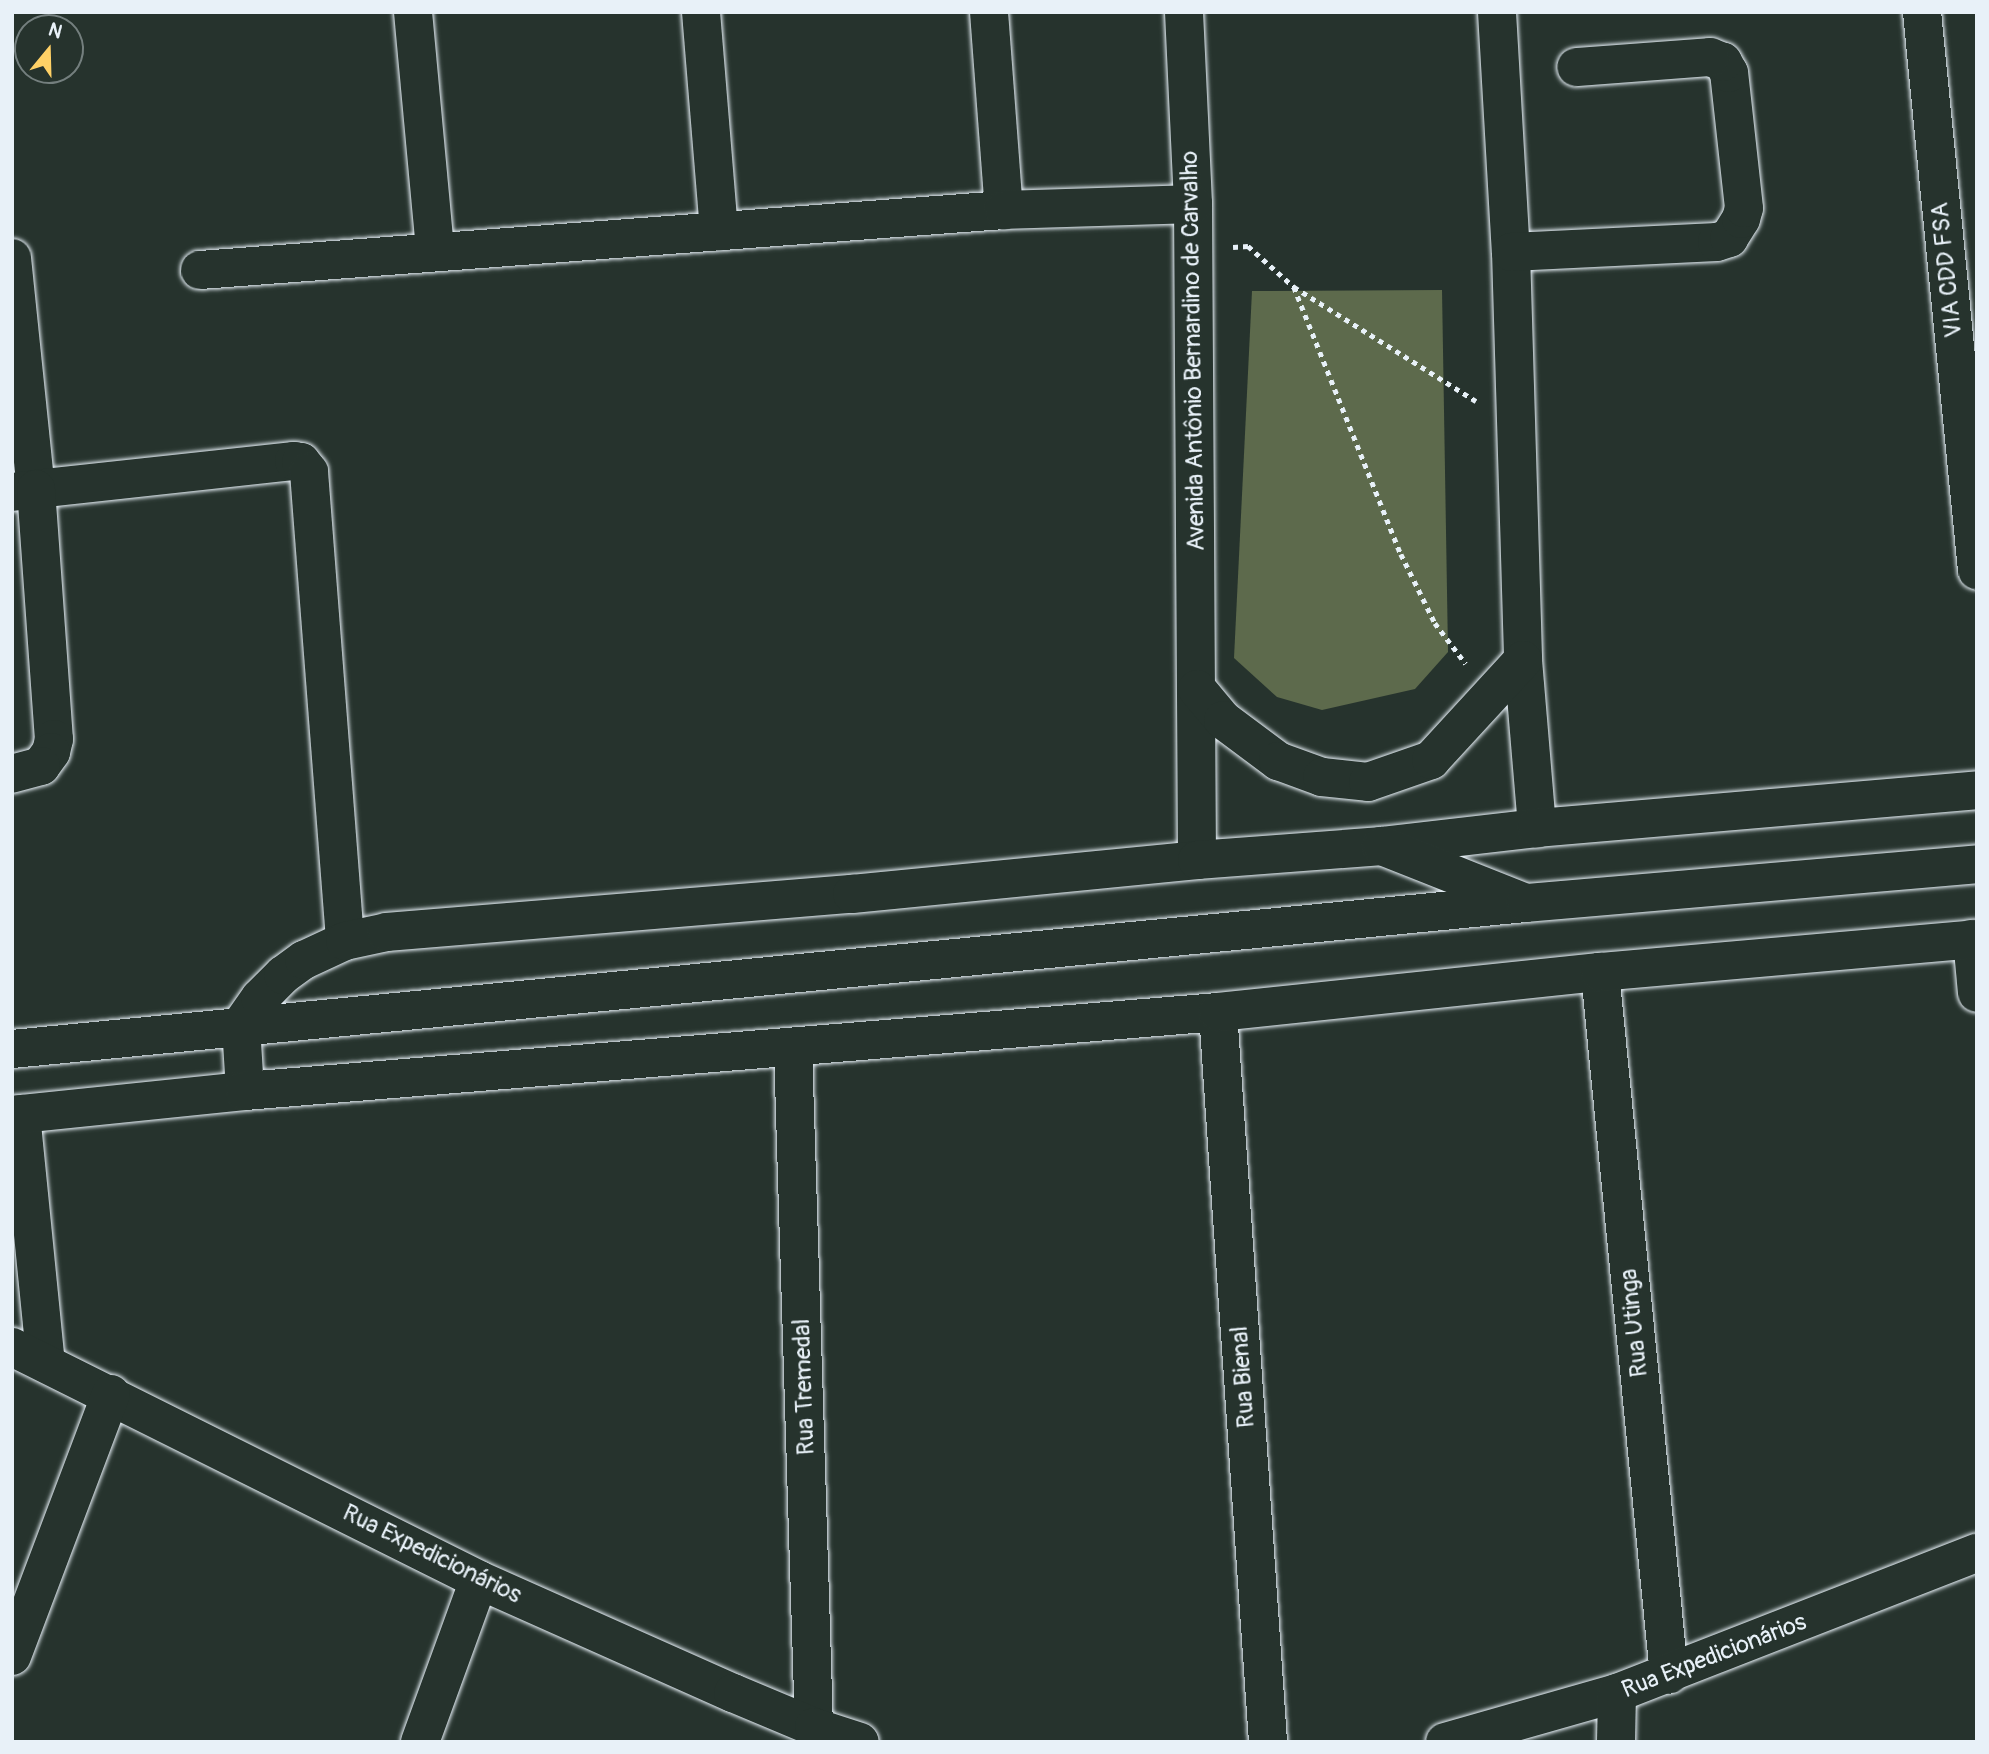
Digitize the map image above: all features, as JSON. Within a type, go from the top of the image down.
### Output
[{"type":"main road","points":[[413,12],[435,251]]},
{"type":"main road","points":[[701,12],[719,231]]},
{"type":"main road","points":[[989,12],[1004,210]]},
{"type":"main road","name":"Avenida Antônio Bernardino de Carvalho","points":[[1184,12],[1194,250],[1197,860]]},
{"type":"main road","points":[[1497,12],[1511,252],[1523,660],[1537,828]]},
{"type":"main road","name":"VIA CDD FSA","points":[[1922,12],[1977,570]]},
{"type":"main road","points":[[1511,252],[1717,243],[1729,238],[1741,219],[1744,208],[1729,73],[1723,62],[1710,57],[1576,67]]},
{"type":"main road","points":[[200,270],[1004,210],[1193,204]]},
{"type":"main road","points":[[12,258],[24,490],[54,739],[51,752],[41,765],[12,774]]},
{"type":"main road","points":[[24,490],[294,461],[305,466],[310,482],[345,941]]},
{"type":"main road","points":[[1197,689],[1223,720],[1278,761],[1322,777],[1347,782],[1368,782],[1431,760],[1523,660]]},
{"type":"main road","points":[[245,1091],[241,1025],[260,998],[283,975],[304,960],[345,941],[387,932],[838,895],[1197,860],[1382,846],[1537,828],[1977,790]]},
{"type":"main road","points":[[1382,846],[1526,903]]},
{"type":"main road","points":[[12,1049],[1526,903],[1977,864]]},
{"type":"main road","points":[[46,1363],[16,1114],[245,1091],[1219,1012],[1600,972],[1974,939],[1977,993]]},
{"type":"main road","name":"Rua Utinga","points":[[1600,972],[1669,1675]]},
{"type":"main road","name":"Rua Bienal","points":[[1219,1012],[1268,1742]]},
{"type":"main road","name":"Rua Tremedal","points":[[793,1048],[814,1727]]},
{"type":"main road","name":"Rua Expedicionários","points":[[12,1347],[111,1394],[479,1580],[814,1727],[860,1742]]},
{"type":"main road","points":[[12,1656],[111,1394]]},
{"type":"main road","name":"Rua Expedicionários","points":[[1445,1742],[1617,1693],[1669,1675],[1977,1553]]},
{"type":"main road","points":[[421,1742],[479,1580]]},
{"type":"main road","points":[[1616,1742],[1617,1693]]},
{"type":"path","points":[[1194,250],[1248,246],[1294,287],[1516,426]]},
{"type":"path","points":[[1294,287],[1401,554],[1435,623],[1469,669],[1495,693]]},
{"type":"green space","points":[[1442,290],[1448,652],[1415,689],[1322,710],[1277,697],[1234,658],[1252,291]]}]
